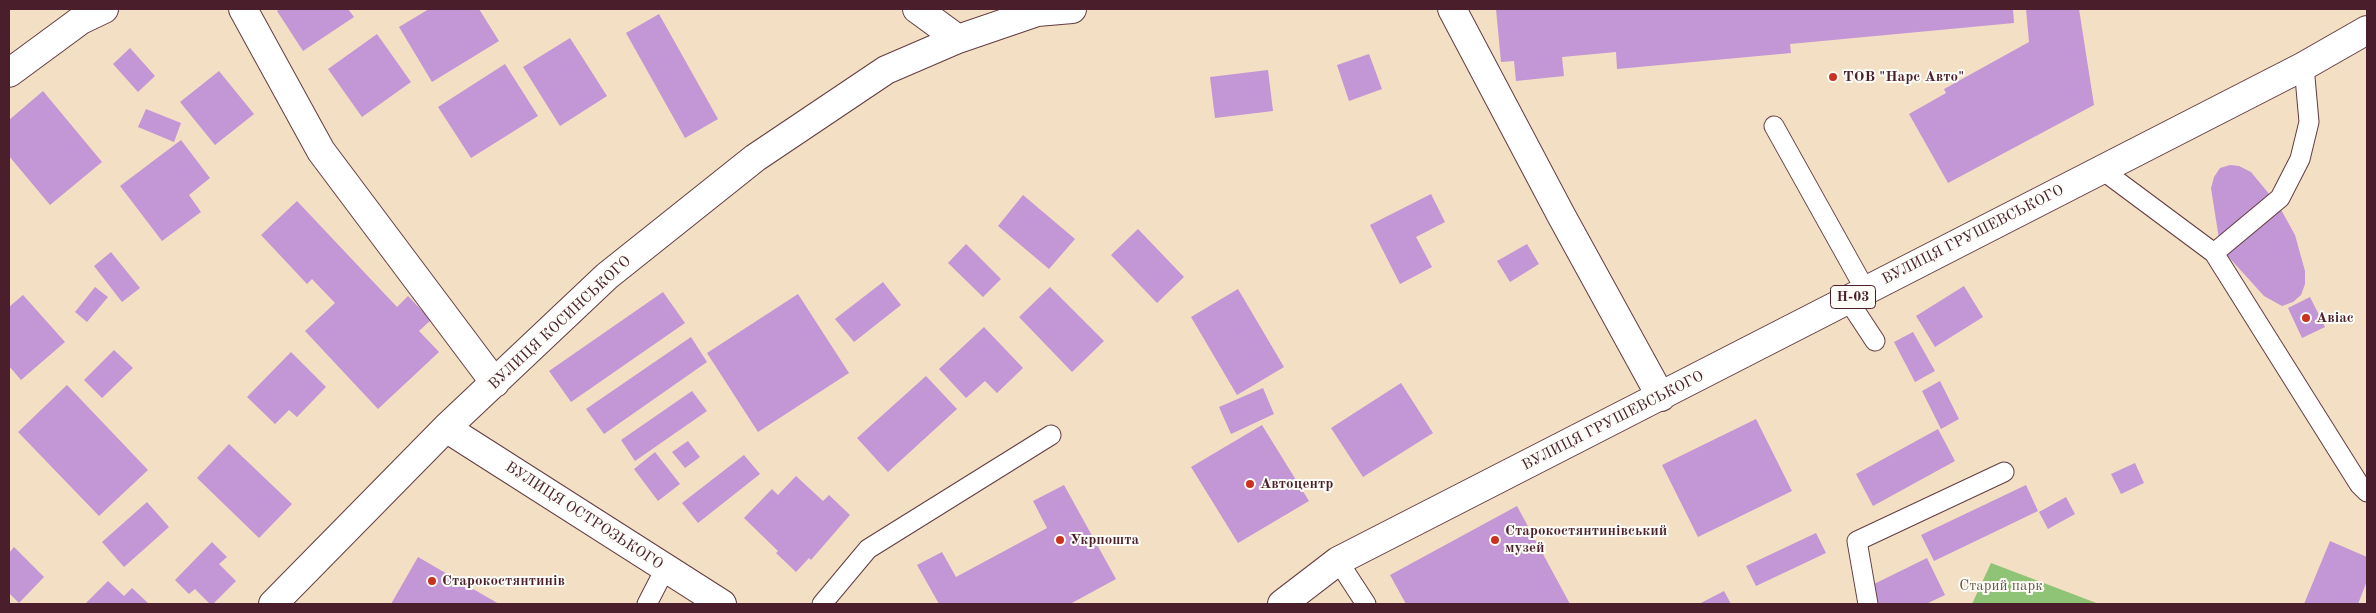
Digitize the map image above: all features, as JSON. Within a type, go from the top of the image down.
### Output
[{"type":"street","points":[[243,9],[321,151],[495,384]]},
{"type":"street","points":[[917,9],[958,39]]},
{"type":"street","name":"ВУЛИЦЯ КОСИНСЬКОГО","points":[[273,604],[446,428],[495,384],[607,276],[755,158],[886,70],[958,39],[1037,12],[1069,9]]},
{"type":"street","points":[[1452,9],[1561,215],[1661,397]]},
{"type":"street","points":[[9,73],[86,13]]},
{"type":"street","name":"ВУЛИЦЯ ГРУШЕВСЬКОГО","points":[[1282,604],[1338,562],[2304,66],[2367,30]]},
{"type":"street","name":"ВУЛИЦЯ ОСТРОЗЬКОГО","points":[[446,428],[722,604]]},
{"type":"street","name":"ВУЛИЦЯ ГРУШЕВСЬКОГО","points":[[1306,604],[1338,562]]},
{"type":"lane","points":[[2214,253],[2280,198],[2300,160],[2309,122],[2304,66]]},
{"type":"lane","points":[[1774,126],[1857,296],[1875,341]]},
{"type":"lane","points":[[2101,169],[2214,253],[2360,484],[2367,492]]},
{"type":"lane","points":[[822,604],[868,549],[1051,435]]},
{"type":"lane","points":[[1868,604],[1856,541],[2004,472]]},
{"type":"lane","points":[[1338,562],[1366,604]]},
{"type":"lane","points":[[647,604],[665,569]]},
{"type":"green space","name":"Старий парк","points":[[1991,563],[2099,604],[1972,604]]},
{"type":"building","points":[[280,9],[348,9],[354,17],[303,51],[277,11]]},
{"type":"building","points":[[429,9],[479,9],[499,41],[432,82],[399,27]]},
{"type":"building","points":[[1496,9],[2013,9],[2014,23],[1790,44],[1791,53],[1617,69],[1616,52],[1562,57],[1564,76],[1516,81],[1514,61],[1501,62]]},
{"type":"building","points":[[2026,9],[2079,9],[2094,105],[1948,183],[1909,114],[1946,93],[1944,89],[2029,42]]},
{"type":"building","points":[[659,14],[718,119],[685,138],[626,33]]},
{"type":"building","points":[[377,34],[411,82],[362,117],[328,69]]},
{"type":"building","points":[[570,38],[607,96],[560,126],[523,67]]},
{"type":"building","points":[[130,48],[155,76],[138,92],[113,64]]},
{"type":"building","points":[[1369,54],[1382,89],[1349,101],[1337,65]]},
{"type":"building","points":[[505,64],[538,116],[471,158],[438,107]]},
{"type":"building","points":[[1268,70],[1273,111],[1215,118],[1210,77]]},
{"type":"building","points":[[219,71],[254,114],[215,145],[180,102]]},
{"type":"building","points":[[43,91],[102,162],[50,205],[9,156],[9,120]]},
{"type":"building","points":[[146,109],[181,123],[174,142],[138,127]]},
{"type":"building","points":[[181,140],[210,178],[189,195],[201,212],[162,241],[120,186]]},
{"type":"building","points":[[2230,165],[2239,166],[2251,172],[2279,206],[2295,235],[2305,271],[2305,284],[2301,295],[2293,302],[2282,306],[2264,296],[2225,253],[2219,239],[2211,188],[2214,177],[2220,168]]},
{"type":"building","points":[[1431,194],[1445,222],[1416,237],[1432,267],[1400,284],[1370,225]]},
{"type":"building","points":[[1023,195],[1075,239],[1049,269],[998,226]]},
{"type":"building","points":[[297,201],[397,307],[408,296],[431,320],[419,331],[439,352],[378,409],[305,331],[335,303],[312,279],[307,284],[261,235]]},
{"type":"building","points":[[1138,229],[1184,277],[1157,303],[1111,255]]},
{"type":"building","points":[[966,244],[1001,279],[983,297],[948,263]]},
{"type":"building","points":[[1527,244],[1539,264],[1510,282],[1497,261]]},
{"type":"building","points":[[111,252],[140,288],[122,302],[94,266]]},
{"type":"building","points":[[883,282],[901,305],[854,342],[835,319]]},
{"type":"building","points":[[1964,286],[1983,317],[1935,347],[1916,316]]},
{"type":"building","points":[[95,287],[108,297],[87,322],[75,312]]},
{"type":"building","points":[[1050,287],[1104,341],[1072,372],[1019,317]]},
{"type":"building","points":[[1238,289],[1284,367],[1237,395],[1191,317]]},
{"type":"building","points":[[663,292],[685,323],[571,402],[549,371]]},
{"type":"building","points":[[798,294],[849,373],[758,432],[707,353]]},
{"type":"building","points":[[23,295],[65,342],[21,380],[9,366],[9,307]]},
{"type":"building","name":"Авіас","points":[[2310,297],[2325,327],[2302,338],[2288,308]]},
{"type":"building","points":[[984,327],[1023,368],[997,393],[985,381],[966,398],[939,369]]},
{"type":"building","points":[[1913,332],[1935,371],[1915,382],[1894,342]]},
{"type":"building","points":[[691,337],[707,362],[604,434],[586,409]]},
{"type":"building","points":[[114,350],[133,368],[102,398],[84,380]]},
{"type":"building","points":[[291,352],[326,387],[297,417],[289,410],[275,424],[247,397]]},
{"type":"building","points":[[926,376],[957,409],[888,472],[857,438]]},
{"type":"building","points":[[1940,381],[1959,419],[1941,429],[1922,391]]},
{"type":"building","points":[[1401,383],[1433,433],[1363,477],[1331,428]]},
{"type":"building","points":[[67,385],[148,470],[99,516],[18,432]]},
{"type":"building","points":[[1263,388],[1274,414],[1231,434],[1219,407]]},
{"type":"building","points":[[692,391],[707,411],[635,461],[621,440]]},
{"type":"building","points":[[1756,419],[1792,491],[1698,537],[1662,465]]},
{"type":"building","name":"Автоцентр","points":[[1262,425],[1309,501],[1238,543],[1191,467]]},
{"type":"building","points":[[1938,429],[1955,461],[1873,506],[1856,474]]},
{"type":"building","points":[[688,441],[700,457],[685,468],[672,452]]},
{"type":"building","points":[[229,444],[292,504],[259,538],[197,478]]},
{"type":"building","points":[[655,452],[680,484],[658,501],[634,469]]},
{"type":"building","points":[[744,455],[760,474],[698,523],[682,503]]},
{"type":"building","points":[[2135,463],[2144,483],[2121,494],[2111,474]]},
{"type":"building","points":[[796,476],[823,501],[829,495],[850,515],[811,560],[809,558],[796,572],[776,553],[778,551],[744,518],[772,489],[778,495]]},
{"type":"building","name":"Укрпошта","points":[[1064,485],[1116,579],[1070,604],[939,604],[917,565],[942,552],[956,577],[1047,528],[1033,501]]},
{"type":"building","points":[[2026,485],[2038,511],[1934,561],[1921,535]]},
{"type":"building","points":[[2066,497],[2075,514],[2048,529],[2039,512]]},
{"type":"building","points":[[147,502],[169,527],[124,567],[102,542]]},
{"type":"building","name":"Старокостянтинівський музей","points":[[1517,506],[1570,604],[1406,604],[1390,575]]},
{"type":"building","points":[[1816,533],[1826,553],[1756,586],[1746,566]]},
{"type":"building","points":[[2330,541],[2367,557],[2367,581],[2358,604],[2304,604]]},
{"type":"building","points":[[212,542],[227,557],[219,564],[236,581],[213,604],[210,604],[195,589],[189,594],[175,580]]},
{"type":"building","points":[[14,547],[44,577],[19,603],[9,593],[9,553]]},
{"type":"building","name":"Старокостянтинів","points":[[418,557],[499,604],[391,604]]},
{"type":"building","points":[[1927,558],[1945,595],[1926,604],[1879,604],[1870,586]]},
{"type":"building","points":[[108,581],[124,596],[132,588],[149,604],[85,604]]},
{"type":"building","points":[[1724,591],[1731,604],[1699,604]]},
{"type":"place","name":"ТОВ \"Нарс Авто\"","points":[[1833,77]]},
{"type":"place","name":"Авіас","points":[[2306,318]]},
{"type":"place","name":"Автоцентр","points":[[1250,484]]},
{"type":"place","name":"Укрпошта","points":[[1060,540]]},
{"type":"place","name":"Старокостянтинівський музей","points":[[1495,540]]},
{"type":"place","name":"Старокостянтинів","points":[[432,581]]}]
